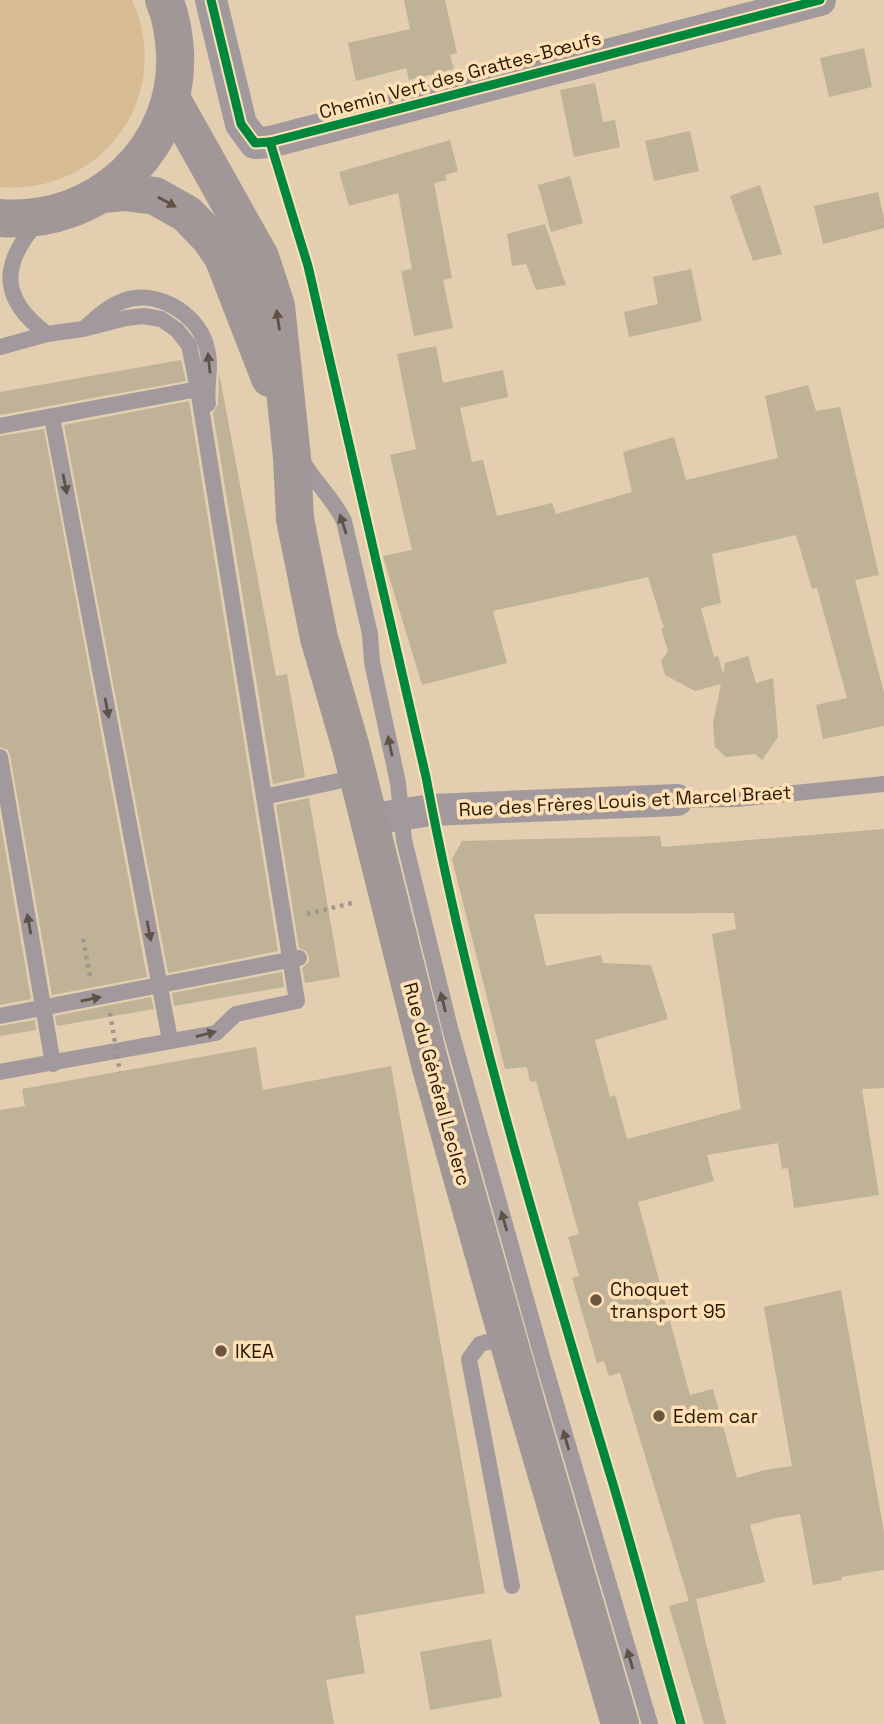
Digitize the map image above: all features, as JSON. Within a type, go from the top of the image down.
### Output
[{"type":"main road","points":[[0,218],[17,220],[44,217],[74,208],[102,194],[125,176],[145,153],[161,127],[171,98],[176,68],[174,37],[164,0]]},
{"type":"main road","name":"Rue du Général Leclerc","points":[[171,98],[260,257],[276,306],[295,519],[319,638],[357,777],[384,816],[430,1063],[620,1724]]},
{"type":"main road","name":"Rue du Général Leclerc","points":[[102,194],[124,191],[155,195],[187,214],[210,238],[223,257],[239,296],[289,436]]},
{"type":"street","name":"Chemin Vert des Grattes-Bœufs","points":[[211,0],[241,124],[254,143],[270,142],[820,0]]},
{"type":"street","name":"Rue des Frères Louis et Marcel Braet","points":[[384,816],[677,800]]},
{"type":"lane","points":[[44,217],[20,238],[12,249],[8,259],[7,283],[15,304],[47,334]]},
{"type":"lane","points":[[0,1016],[299,959],[207,396],[211,370],[206,343],[192,320],[164,302],[150,299],[124,300],[105,310],[83,329]]},
{"type":"lane","points":[[0,347],[47,334],[144,316],[161,319],[177,330],[188,345],[198,389],[297,1002],[236,1014],[216,1033],[0,1072]]},
{"type":"lane","points":[[0,426],[198,389]]},
{"type":"lane","points":[[52,417],[170,1041]]},
{"type":"lane","points":[[289,436],[310,475],[337,505],[344,521],[370,634],[372,662],[398,783],[384,816],[404,840],[450,1028],[542,1360],[650,1724]]},
{"type":"lane","points":[[0,757],[53,1064]]},
{"type":"lane","points":[[264,797],[357,777]]},
{"type":"lane","name":"Rue des Frères Louis et Marcel Braet","points":[[677,800],[736,799],[884,784]]},
{"type":"lane","points":[[507,1337],[480,1344],[469,1359],[512,1586]]},
{"type":"path","points":[[326,910],[358,902]]},
{"type":"path","points":[[83,939],[92,984]]},
{"type":"path","points":[[110,1013],[120,1072]]},
{"type":"shaded area","points":[[0,0],[132,0],[143,36],[144,70],[136,103],[121,132],[98,156],[70,175],[37,185],[0,187]]},
{"type":"building","points":[[404,0],[445,0],[457,53],[450,55],[454,69],[409,80],[406,68],[356,81],[348,43],[410,29]]},
{"type":"building","points":[[864,48],[872,87],[829,97],[820,58]]},
{"type":"building","points":[[595,83],[603,122],[615,120],[620,147],[574,157],[560,90]]},
{"type":"building","points":[[690,131],[699,171],[654,181],[645,141]]},
{"type":"building","points":[[450,140],[458,171],[445,175],[447,180],[434,183],[452,278],[443,280],[453,328],[414,336],[401,271],[412,269],[398,193],[349,206],[339,172]]},
{"type":"building","points":[[570,176],[583,223],[551,232],[538,185]]},
{"type":"building","points":[[760,185],[782,254],[753,261],[730,196]]},
{"type":"building","points":[[878,192],[884,228],[823,244],[814,206]]},
{"type":"building","points":[[545,224],[566,285],[536,290],[526,264],[512,266],[507,234]]},
{"type":"building","points":[[691,269],[702,321],[629,337],[624,312],[658,304],[653,277]]},
{"type":"building","points":[[436,346],[443,383],[503,370],[508,397],[460,408],[472,462],[483,460],[497,516],[552,503],[556,514],[632,492],[623,452],[674,437],[686,480],[778,458],[765,396],[808,385],[816,411],[840,407],[879,575],[855,580],[884,693],[884,726],[823,739],[816,705],[847,698],[817,588],[812,589],[796,535],[712,554],[721,603],[701,608],[714,657],[718,656],[723,674],[725,663],[748,656],[756,683],[773,678],[778,737],[762,760],[755,754],[726,757],[715,747],[713,723],[721,684],[695,691],[665,675],[661,661],[668,651],[661,628],[664,628],[648,577],[493,611],[507,663],[422,685],[383,556],[412,550],[390,455],[416,449],[397,354]]},
{"type":"building","points":[[181,360],[186,381],[0,415],[0,392]]},
{"type":"building","points":[[219,373],[276,676],[287,674],[305,777],[273,784],[213,413],[218,404]]},
{"type":"building","points":[[189,401],[278,951],[168,973],[64,425]]},
{"type":"building","points":[[44,429],[147,977],[52,995],[10,755],[8,750],[0,747],[0,436]]},
{"type":"building","points":[[309,798],[340,977],[305,983],[302,968],[309,962],[309,957],[306,951],[299,948],[276,805]]},
{"type":"building","points":[[0,819],[31,999],[0,1005]]},
{"type":"building","points":[[884,829],[884,1088],[862,1089],[879,1195],[794,1208],[788,1168],[782,1169],[778,1143],[707,1155],[714,1181],[638,1202],[690,1395],[713,1389],[737,1478],[792,1466],[764,1307],[841,1290],[884,1532],[884,1570],[813,1585],[800,1514],[750,1525],[765,1582],[689,1601],[620,1373],[609,1376],[604,1361],[597,1363],[572,1278],[579,1276],[568,1237],[579,1234],[536,1081],[530,1082],[527,1067],[505,1069],[452,859],[462,841],[660,836],[662,847]],"holes":[[[734,913],[736,929],[712,934],[741,1109],[627,1139],[615,1095],[610,1097],[595,1040],[668,1019],[651,965],[603,963],[601,955],[546,966],[534,914]]]},
{"type":"building","points":[[282,972],[284,987],[174,1006],[172,993]]},
{"type":"building","points":[[151,997],[154,1009],[57,1026],[55,1016]]},
{"type":"building","points":[[35,1020],[36,1030],[0,1036],[0,1026]]},
{"type":"building","name":"IKEA","points":[[256,1047],[263,1090],[391,1066],[485,1593],[355,1616],[365,1673],[326,1680],[334,1724],[0,1724],[0,1110],[25,1106],[22,1089]]},
{"type":"building","points":[[696,1599],[726,1724],[704,1724],[669,1606]]},
{"type":"building","points":[[491,1639],[502,1697],[430,1710],[420,1652]]},
{"type":"cycle path","points":[[211,0],[241,124],[255,143],[270,142],[820,0]]},
{"type":"cycle path","points":[[270,142],[308,266],[485,1041],[681,1724]]},
{"type":"place","name":"Choquet transport 95","points":[[596,1300]]},
{"type":"place","name":"IKEA","points":[[221,1351]]},
{"type":"place","name":"Edem car","points":[[659,1416]]}]
